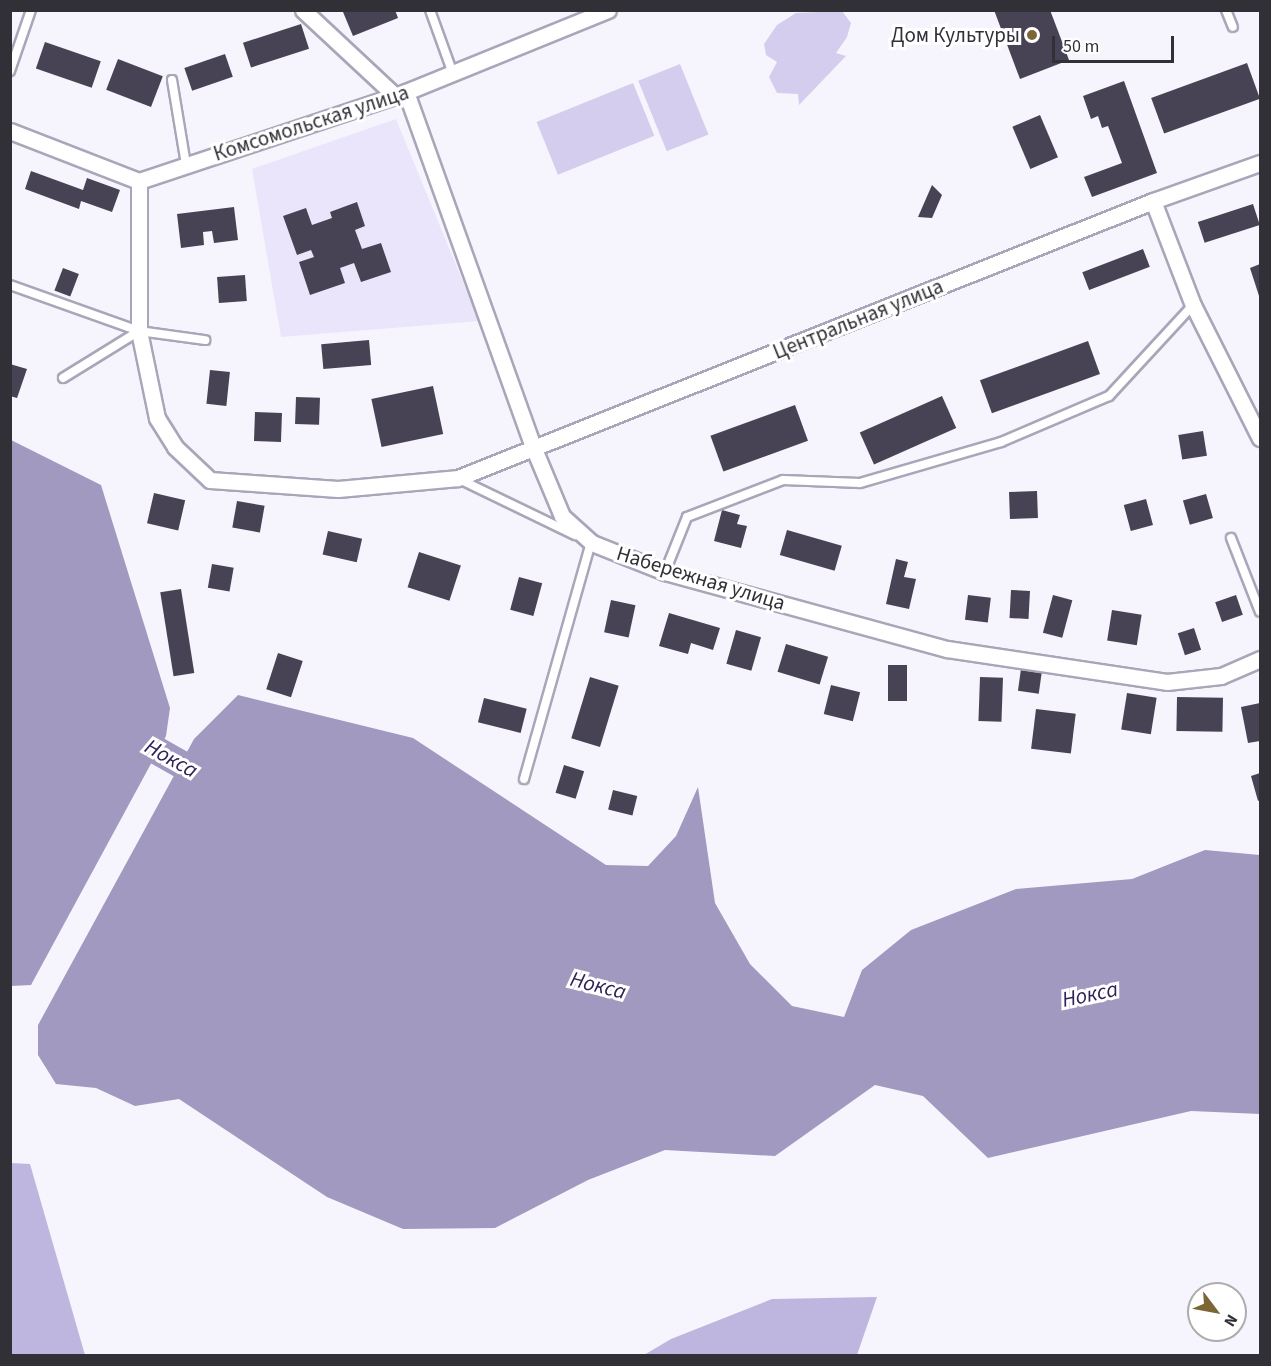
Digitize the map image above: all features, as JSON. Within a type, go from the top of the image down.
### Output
[{"type":"street","points":[[303,10],[399,93],[534,449],[562,516],[592,543]]},
{"type":"street","name":"Комсомольская улица","points":[[139,181],[453,74],[608,10]]},
{"type":"street","points":[[10,131],[139,181],[139,331],[157,418],[175,447],[210,480],[338,489],[458,478]]},
{"type":"street","name":"Центральная улица","points":[[458,478],[1153,201],[1260,164]]},
{"type":"street","points":[[1153,201],[1193,305],[1260,438]]},
{"type":"street","name":"Набережная улица","points":[[592,543],[665,572],[947,648],[1155,680],[1221,676],[1260,659]]},
{"type":"lane","points":[[10,70],[31,10]]},
{"type":"lane","points":[[430,10],[453,74]]},
{"type":"lane","points":[[1226,10],[1233,27]]},
{"type":"lane","points":[[172,80],[186,165]]},
{"type":"lane","points":[[10,285],[139,331],[205,340]]},
{"type":"lane","points":[[665,572],[687,517],[783,480],[860,483],[1001,442],[1109,396],[1193,305]]},
{"type":"lane","points":[[63,378],[139,331]]},
{"type":"lane","name":"Набережная улица","points":[[458,478],[592,543]]},
{"type":"lane","points":[[1232,538],[1260,612]]},
{"type":"lane","points":[[524,779],[592,543]]},
{"type":"shaded area","points":[[842,11],[851,23],[847,37],[836,53],[846,56],[799,105],[798,94],[777,93],[769,77],[777,62],[766,55],[764,44],[777,25],[796,13]]},
{"type":"shaded area","points":[[680,64],[708,134],[667,151],[638,81]]},
{"type":"shaded area","points":[[633,83],[654,136],[558,175],[537,122]]},
{"type":"shaded area","points":[[396,119],[479,321],[281,337],[252,169]]},
{"type":"shaded area","points":[[11,1163],[30,1164],[85,1355],[11,1355]]},
{"type":"shaded area","points":[[877,1297],[857,1355],[644,1355],[671,1339],[772,1299]]},
{"type":"water","points":[[11,440],[101,485],[170,708],[166,736],[31,985],[11,986]]},
{"type":"water","points":[[238,695],[413,738],[606,865],[648,866],[676,836],[698,787],[715,903],[750,964],[792,1006],[844,1017],[862,970],[911,930],[1016,889],[1132,879],[1205,850],[1260,855],[1260,1114],[1191,1111],[988,1158],[923,1096],[875,1085],[775,1156],[665,1150],[588,1180],[495,1228],[403,1229],[327,1197],[179,1099],[135,1106],[96,1088],[56,1084],[38,1055],[38,1025],[194,739]]},
{"type":"building","points":[[348,10],[395,10],[398,18],[353,36],[343,12]]},
{"type":"building","name":"Дом Культуры","points":[[994,10],[1050,10],[1069,60],[1020,79]]},
{"type":"building","points":[[301,24],[309,49],[251,68],[243,43]]},
{"type":"building","points":[[45,42],[101,61],[92,88],[36,68]]},
{"type":"building","points":[[225,54],[233,77],[192,91],[184,68]]},
{"type":"building","points":[[118,59],[163,76],[151,107],[106,90]]},
{"type":"building","points":[[1247,63],[1260,99],[1164,134],[1151,98]]},
{"type":"building","points":[[1124,81],[1157,173],[1092,197],[1084,177],[1122,163],[1108,126],[1102,128],[1098,116],[1091,119],[1083,96]]},
{"type":"building","points":[[1040,115],[1058,157],[1030,169],[1012,127]]},
{"type":"building","points":[[31,171],[83,190],[87,178],[120,190],[112,212],[81,201],[79,209],[25,189]]},
{"type":"building","points":[[932,185],[942,195],[932,218],[918,217]]},
{"type":"building","points":[[357,202],[365,226],[355,230],[362,249],[381,243],[391,272],[361,282],[354,263],[340,268],[345,283],[310,295],[299,262],[314,257],[311,250],[297,255],[283,216],[306,208],[312,225],[332,218],[330,212]]},
{"type":"building","points":[[1253,204],[1260,225],[1205,243],[1198,222]]},
{"type":"building","points":[[234,207],[238,240],[214,243],[212,231],[203,232],[204,245],[181,248],[177,214]]},
{"type":"building","points":[[1143,249],[1150,267],[1089,290],[1082,272]]},
{"type":"building","points":[[1260,264],[1260,299],[1250,268]]},
{"type":"building","points":[[63,268],[79,274],[70,296],[54,290]]},
{"type":"building","points":[[245,275],[247,301],[219,303],[217,277]]},
{"type":"building","points":[[369,340],[371,365],[323,369],[321,344]]},
{"type":"building","points":[[1088,341],[1100,374],[992,413],[980,380]]},
{"type":"building","points":[[10,364],[27,369],[17,398],[10,396]]},
{"type":"building","points":[[210,370],[230,372],[226,406],[206,404]]},
{"type":"building","points":[[433,386],[443,434],[382,447],[371,399]]},
{"type":"building","points":[[942,396],[956,428],[874,465],[860,433]]},
{"type":"building","points":[[296,397],[320,398],[319,425],[295,424]]},
{"type":"building","points":[[795,405],[808,441],[723,471],[710,436]]},
{"type":"building","points":[[255,412],[282,413],[281,442],[254,441]]},
{"type":"building","points":[[1203,431],[1207,456],[1182,460],[1178,435]]},
{"type":"building","points":[[1037,491],[1038,518],[1010,519],[1009,492]]},
{"type":"building","points":[[154,493],[185,500],[178,530],[147,523]]},
{"type":"building","points":[[1206,494],[1213,518],[1190,525],[1183,501]]},
{"type":"building","points":[[1146,499],[1153,525],[1131,531],[1124,505]]},
{"type":"building","points":[[237,501],[265,506],[260,532],[232,528]]},
{"type":"building","points":[[722,510],[740,515],[737,524],[747,526],[741,548],[714,541]]},
{"type":"building","points":[[787,530],[842,546],[835,571],[780,555]]},
{"type":"building","points":[[328,531],[362,539],[357,562],[323,554]]},
{"type":"building","points":[[419,552],[461,566],[449,601],[408,587]]},
{"type":"building","points":[[896,559],[908,562],[904,577],[916,579],[909,609],[886,604]]},
{"type":"building","points":[[212,564],[234,568],[229,591],[208,588]]},
{"type":"building","points":[[519,577],[542,583],[533,616],[510,610]]},
{"type":"building","points":[[181,589],[194,673],[174,676],[160,592]]},
{"type":"building","points":[[1011,590],[1030,591],[1029,619],[1010,618]]},
{"type":"building","points":[[968,595],[991,598],[988,623],[965,620]]},
{"type":"building","points":[[1053,595],[1072,600],[1062,638],[1043,633]]},
{"type":"building","points":[[1236,595],[1243,615],[1222,622],[1215,602]]},
{"type":"building","points":[[611,600],[635,605],[629,637],[604,632]]},
{"type":"building","points":[[1112,610],[1142,615],[1137,645],[1107,641]]},
{"type":"building","points":[[669,613],[720,628],[713,650],[691,643],[688,654],[659,646]]},
{"type":"building","points":[[1194,628],[1201,650],[1185,655],[1178,633]]},
{"type":"building","points":[[736,630],[761,637],[751,671],[726,664]]},
{"type":"building","points":[[786,644],[828,657],[820,685],[778,672]]},
{"type":"building","points":[[278,653],[303,661],[291,697],[266,689]]},
{"type":"building","points":[[888,665],[907,665],[907,701],[888,701]]},
{"type":"building","points":[[1021,669],[1042,672],[1039,694],[1018,691]]},
{"type":"building","points":[[590,677],[619,686],[600,747],[571,738]]},
{"type":"building","points":[[980,677],[1003,678],[1001,722],[978,721]]},
{"type":"building","points":[[831,685],[860,692],[853,721],[824,714]]},
{"type":"building","points":[[1127,693],[1157,698],[1151,734],[1121,730]]},
{"type":"building","points":[[1177,697],[1223,698],[1222,732],[1176,731]]},
{"type":"building","points":[[484,698],[527,709],[521,733],[478,722]]},
{"type":"building","points":[[1260,703],[1260,741],[1248,743],[1241,707]]},
{"type":"building","points":[[1036,709],[1076,714],[1071,754],[1031,749]]},
{"type":"building","points":[[564,765],[584,771],[576,799],[556,793]]},
{"type":"building","points":[[1260,773],[1260,800],[1258,801],[1251,776]]},
{"type":"building","points":[[613,790],[637,796],[632,815],[608,809]]},
{"type":"waterway","name":"Нокса","points":[[124,732],[214,783]]},
{"type":"place","name":"Дом Культуры","points":[[1032,35]]}]
